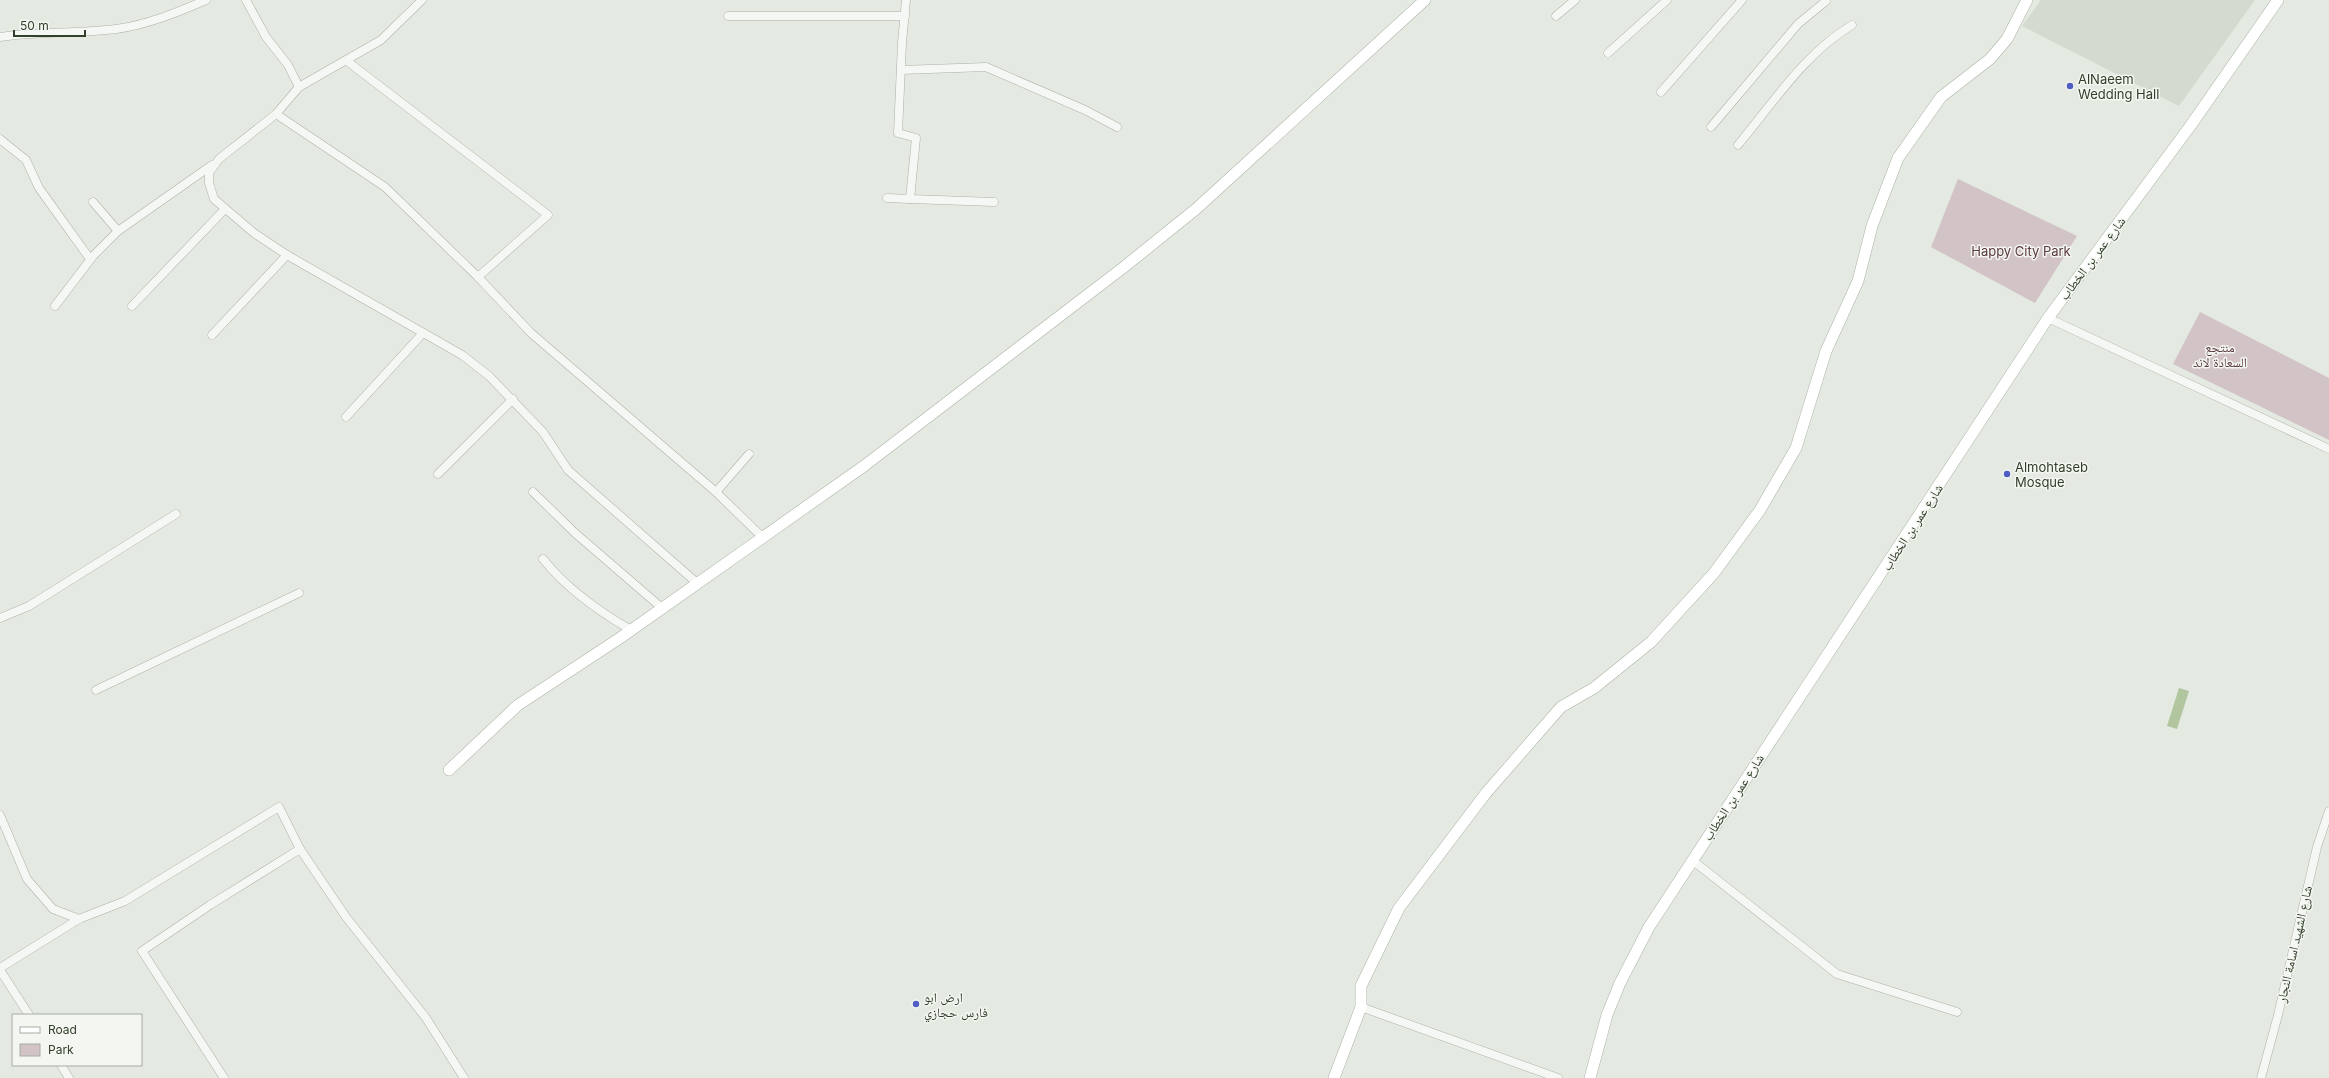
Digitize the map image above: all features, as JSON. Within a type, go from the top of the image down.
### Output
[{"type":"street","points":[[0,37],[27,33],[117,29],[171,15],[206,0]]},
{"type":"street","points":[[246,0],[266,38],[288,65],[299,87]]},
{"type":"street","points":[[55,306],[90,259],[118,231],[219,160],[276,114],[299,87],[347,61],[381,40],[422,0]]},
{"type":"street","points":[[906,0],[898,133],[916,138],[910,200]]},
{"type":"street","points":[[449,770],[518,706],[631,630],[762,536],[864,466],[1196,209],[1425,0]]},
{"type":"street","points":[[1556,16],[1575,0]]},
{"type":"street","points":[[1608,53],[1667,0]]},
{"type":"street","points":[[1661,92],[1742,0]]},
{"type":"street","points":[[1334,1078],[1361,1007],[1361,986],[1399,908],[1486,793],[1561,707],[1594,688],[1650,642],[1714,573],[1760,510],[1796,448],[1826,352],[1858,280],[1872,226],[1898,158],[1941,97],[1990,59],[2007,39],[2027,0]]},
{"type":"street","name":"شارع عمر بن الخطاب","points":[[1590,1078],[1607,1015],[1620,983],[1649,927],[2048,318],[2191,125],[2278,0]]},
{"type":"street","points":[[1711,127],[1798,24],[1826,1]]},
{"type":"street","points":[[728,16],[904,16]]},
{"type":"street","points":[[1738,145],[1810,58],[1832,37],[1852,25]]},
{"type":"street","points":[[347,61],[548,215],[478,277]]},
{"type":"street","points":[[901,70],[986,67],[1085,110],[1117,127]]},
{"type":"street","points":[[276,114],[385,187],[478,277],[531,332],[716,492],[762,536]]},
{"type":"street","points":[[0,139],[26,160],[38,188],[90,259]]},
{"type":"street","points":[[219,160],[209,173],[209,183],[214,199],[224,210],[254,233],[287,255],[462,355],[489,376],[543,432],[568,470],[697,583]]},
{"type":"street","points":[[888,198],[994,202]]},
{"type":"street","points":[[93,202],[118,231]]},
{"type":"street","points":[[132,306],[224,210]]},
{"type":"street","points":[[212,335],[287,255]]},
{"type":"street","points":[[2048,318],[2329,450]]},
{"type":"street","points":[[346,417],[423,333]]},
{"type":"street","points":[[438,474],[512,399]]},
{"type":"street","points":[[716,492],[749,454]]},
{"type":"street","points":[[533,492],[575,533],[662,608]]},
{"type":"street","points":[[0,618],[29,606],[176,514]]},
{"type":"street","points":[[543,559],[559,579],[605,615],[631,630]]},
{"type":"street","points":[[96,690],[299,593]]},
{"type":"street","points":[[28,1014],[0,969],[79,919],[124,901],[279,807],[300,849],[346,917],[426,1018],[464,1078]]},
{"type":"street","name":"شارع الشهيد اسامة النجار","points":[[2261,1078],[2278,1015],[2317,847],[2329,811]]},
{"type":"street","points":[[0,815],[27,880],[53,909],[79,919]]},
{"type":"street","points":[[224,1078],[142,951],[300,849]]},
{"type":"street","points":[[1692,860],[1838,974],[1957,1012]]},
{"type":"street","points":[[1361,1007],[1558,1078]]},
{"type":"street","points":[[62,1066],[69,1078]]},
{"type":"shaded area","points":[[2041,0],[2255,0],[2179,106],[2022,26]]},
{"type":"shaded area","points":[[2179,688],[2189,691],[2177,729],[2167,726]]},
{"type":"green space","name":"Happy City Park","points":[[1958,179],[2077,236],[2035,303],[1931,247]]},
{"type":"green space","name":"منتجع السعادة لاند","points":[[2200,312],[2329,378],[2329,440],[2173,364]]},
{"type":"place","name":"AlNaeem Wedding Hall","points":[[2070,86]]},
{"type":"place","name":"Almohtaseb Mosque","points":[[2007,474]]},
{"type":"place","name":"ارض ابو فارس حجازي","points":[[916,1004]]}]
